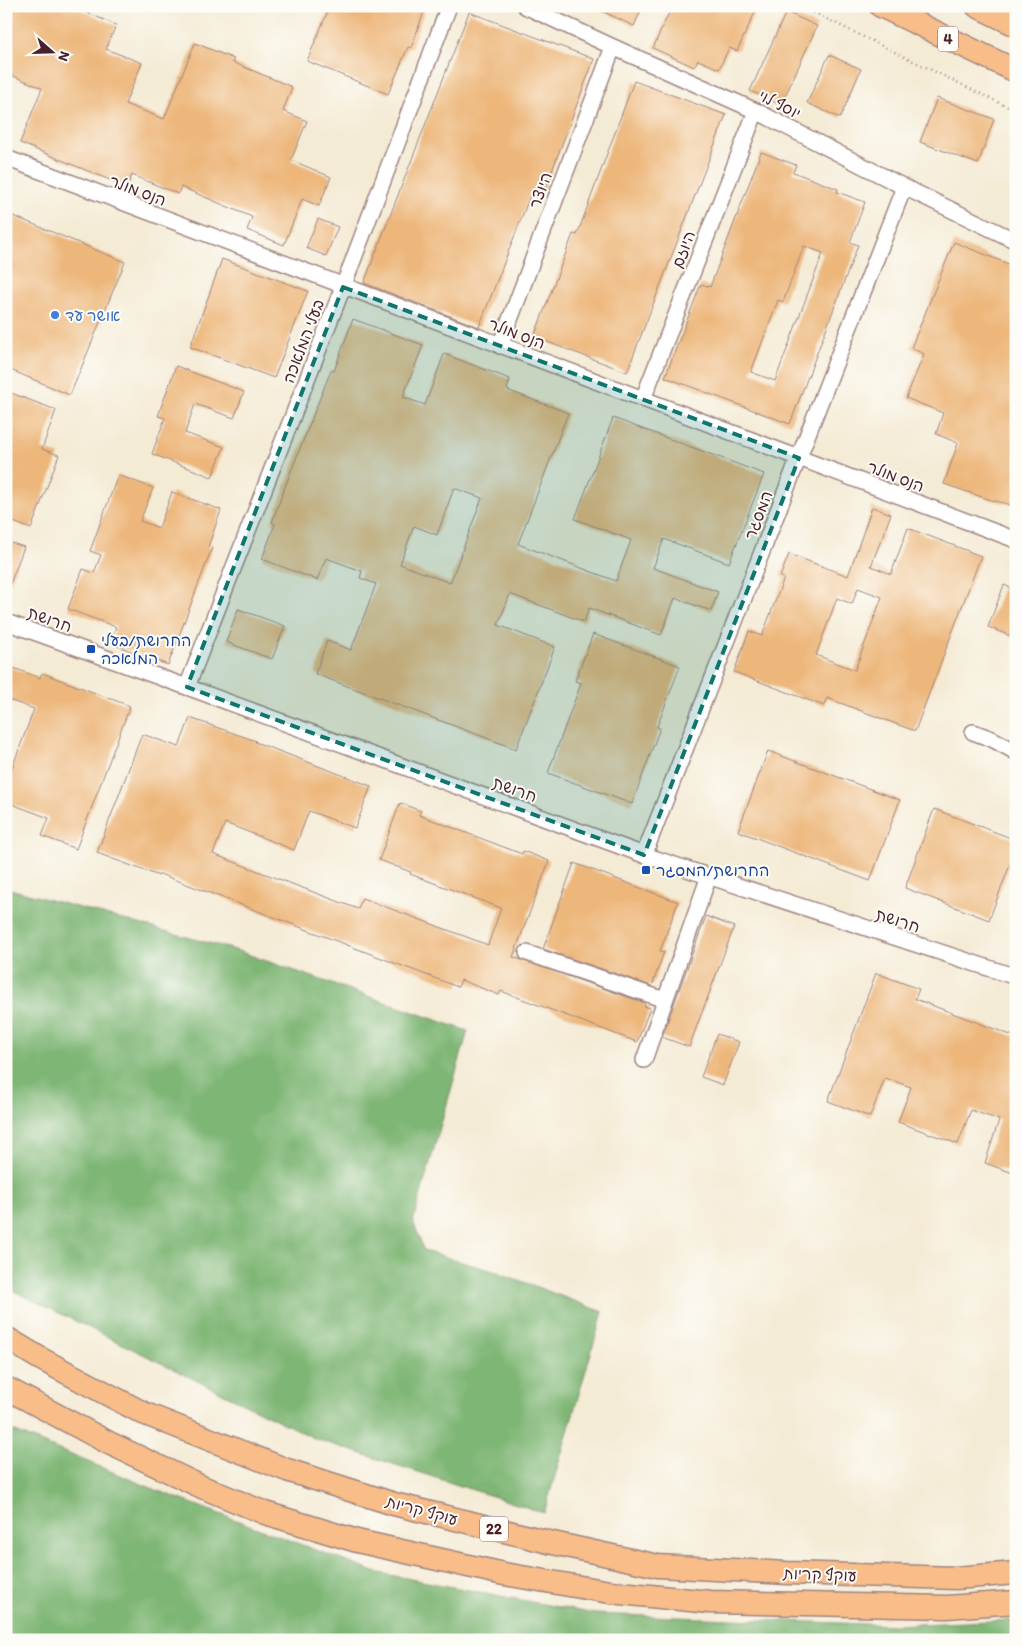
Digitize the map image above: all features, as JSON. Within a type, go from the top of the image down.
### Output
[{"type":"highway","name":"4","points":[[881,6],[1016,71]]},
{"type":"highway","points":[[978,6],[1016,25]]},
{"type":"highway","points":[[6,1331],[41,1359]]},
{"type":"highway","name":"עוקף קריות","points":[[6,1338],[41,1359],[143,1413],[287,1470],[394,1504],[658,1566],[787,1573],[956,1578],[1016,1573]]},
{"type":"highway","name":"עוקף קריות","points":[[6,1388],[109,1442],[202,1487],[265,1513],[357,1541],[504,1574],[610,1592],[710,1602],[947,1607],[1016,1602]]},
{"type":"street","name":"בעלי המלאכה","points":[[186,687],[343,286],[449,6]]},
{"type":"street","name":"יוסף לוי","points":[[525,6],[756,111],[904,187],[1016,240]]},
{"type":"street","name":"היוצר","points":[[500,346],[613,47]]},
{"type":"street","name":"היוזם","points":[[643,399],[756,111]]},
{"type":"street","name":"הנס מולר","points":[[6,158],[1016,540]]},
{"type":"street","name":"המסגר","points":[[644,855],[904,187]]},
{"type":"street","name":"חרושת","points":[[6,622],[644,855],[1016,977]]},
{"type":"street","points":[[973,732],[992,739],[1016,752]]},
{"type":"street","points":[[644,1060],[709,876]]},
{"type":"street","points":[[528,952],[665,1000]]},
{"type":"path","points":[[800,6],[1016,111]]},
{"type":"highlighted area","points":[[343,287],[799,458],[644,855],[187,687]]},
{"type":"green space","points":[[6,888],[235,950],[468,1031],[413,1221],[424,1251],[500,1273],[603,1312],[544,1513],[316,1439],[6,1287]]},
{"type":"green space","points":[[6,1428],[156,1490],[374,1572],[595,1614],[894,1625],[1016,1620],[1016,1640],[6,1640]]},
{"type":"building","points":[[6,6],[71,6],[116,25],[106,49],[142,63],[125,104],[164,119],[195,43],[234,59],[232,62],[292,87],[283,111],[307,121],[291,160],[331,177],[319,206],[302,199],[284,245],[247,230],[252,217],[181,187],[178,194],[132,175],[127,187],[20,143],[42,88],[6,73]]},
{"type":"building","points":[[330,6],[426,6],[411,48],[408,47],[388,94],[307,61]]},
{"type":"building","points":[[591,6],[643,6],[634,26]]},
{"type":"building","points":[[672,6],[748,6],[756,10],[737,51],[729,48],[719,69],[698,60],[694,67],[653,48]]},
{"type":"building","points":[[469,12],[594,59],[541,200],[530,196],[479,327],[364,283]]},
{"type":"building","points":[[786,12],[817,26],[781,105],[750,91]]},
{"type":"building","points":[[829,55],[861,69],[840,118],[807,103]]},
{"type":"building","points":[[634,81],[726,115],[627,372],[534,337],[573,234],[577,235]]},
{"type":"building","points":[[937,98],[994,119],[978,164],[920,142]]},
{"type":"building","points":[[761,152],[796,165],[793,172],[838,189],[837,192],[865,202],[850,242],[858,245],[790,424],[665,377],[701,284],[710,287]],"holes":[[[804,246],[823,253],[775,381],[751,372],[778,300],[783,302]]]},
{"type":"building","name":"אושר עד","points":[[6,213],[125,262],[70,395],[6,368]]},
{"type":"building","points":[[318,219],[338,227],[326,256],[306,248]]},
{"type":"building","points":[[954,242],[1016,267],[1016,506],[991,500],[944,484],[958,443],[936,434],[943,413],[906,398],[924,354],[911,348]]},
{"type":"building","points":[[222,259],[308,291],[274,378],[190,347]]},
{"type":"building","points":[[353,319],[423,345],[403,397],[425,405],[444,354],[510,379],[507,390],[568,413],[518,544],[616,581],[631,540],[575,519],[613,418],[764,474],[729,563],[664,539],[653,568],[718,592],[711,611],[675,598],[661,635],[589,608],[584,622],[510,594],[498,625],[555,647],[516,749],[315,674],[327,641],[351,650],[376,584],[360,578],[362,571],[326,558],[317,580],[262,559],[275,524],[272,522],[288,479],[331,370],[334,371]],"holes":[[[454,488],[482,498],[450,583],[400,564],[414,526],[437,535]]]},
{"type":"building","points":[[176,366],[244,392],[234,418],[195,404],[185,433],[224,447],[212,477],[152,454],[165,418],[158,416]]},
{"type":"building","points":[[6,391],[56,410],[42,449],[59,455],[31,529],[6,519]]},
{"type":"building","points":[[118,475],[153,488],[140,521],[159,528],[172,492],[221,510],[208,547],[212,548],[168,665],[110,643],[116,627],[68,609],[83,569],[94,573],[101,555],[90,551]]},
{"type":"building","points":[[872,507],[891,514],[871,566],[891,574],[908,528],[981,556],[915,731],[827,698],[824,706],[734,672],[749,631],[762,636],[784,578],[780,577],[789,554],[848,576]],"holes":[[[858,588],[882,597],[855,670],[816,655],[837,598],[852,604]]]},
{"type":"building","points":[[6,541],[24,547],[7,592],[6,592]]},
{"type":"building","points":[[1004,585],[1016,590],[1016,638],[988,627]]},
{"type":"building","points":[[238,609],[285,626],[272,659],[226,642]]},
{"type":"building","points":[[593,634],[680,666],[657,727],[660,728],[632,804],[548,773],[581,683],[575,681]]},
{"type":"building","points":[[6,665],[40,678],[42,673],[130,706],[76,849],[42,836],[49,818],[6,802],[6,784],[34,709],[6,699]]},
{"type":"building","points":[[190,718],[256,741],[371,786],[355,828],[309,811],[294,850],[225,823],[213,854],[358,909],[362,898],[488,945],[501,908],[410,874],[411,872],[379,860],[400,803],[421,811],[419,815],[522,854],[523,851],[549,861],[513,957],[645,1003],[644,1006],[650,1008],[637,1042],[501,991],[499,995],[461,980],[458,987],[160,874],[159,876],[97,853],[142,734],[179,747]]},
{"type":"building","points":[[768,751],[900,800],[870,881],[738,831]]},
{"type":"building","points":[[934,809],[1016,840],[1016,849],[989,920],[905,888]]},
{"type":"building","points":[[574,863],[678,902],[660,951],[664,952],[652,986],[543,949]]},
{"type":"building","points":[[706,916],[734,927],[689,1047],[662,1037]]},
{"type":"building","points":[[876,973],[919,989],[915,999],[1016,1037],[1016,1174],[985,1163],[999,1120],[971,1110],[958,1144],[898,1122],[911,1087],[885,1078],[870,1117],[828,1101]]},
{"type":"building","points":[[717,1034],[739,1042],[723,1085],[701,1077]]},
{"type":"place","name":"אושר עד","points":[[55,315]]},
{"type":"place","name":"החרושת/בעלי המלאכה","points":[[91,649]]},
{"type":"place","name":"החרושת/המסגר","points":[[646,870]]}]
